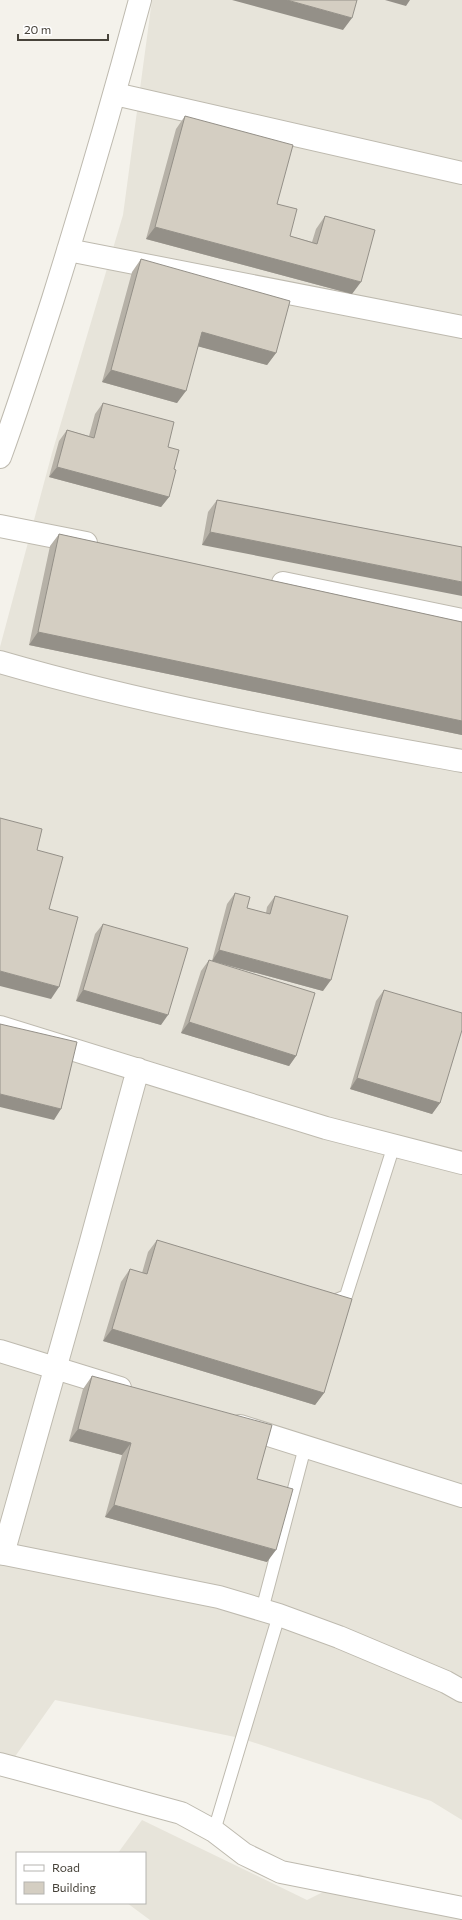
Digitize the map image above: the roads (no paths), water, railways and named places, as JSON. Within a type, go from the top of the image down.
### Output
[{"type":"street","points":[[0,456],[17,410],[68,250],[115,94],[140,0]]},
{"type":"street","points":[[115,94],[462,172]]},
{"type":"street","points":[[68,250],[462,327]]},
{"type":"street","points":[[0,526],[102,546]]},
{"type":"street","points":[[266,580],[462,620]]},
{"type":"street","points":[[0,662],[77,684],[330,737],[462,761]]},
{"type":"street","points":[[0,1026],[326,1128],[462,1163]]},
{"type":"street","points":[[138,1069],[56,1367],[1,1554],[218,1597],[271,1612],[339,1637],[446,1682],[462,1691]]},
{"type":"street","points":[[0,1351],[56,1367],[139,1394]]},
{"type":"street","points":[[222,1420],[462,1496]]},
{"type":"street","points":[[0,1764],[181,1813],[214,1832],[244,1854],[281,1872],[462,1908]]},
{"type":"lane","points":[[320,1296],[334,1301],[346,1296],[394,1145]]},
{"type":"lane","points":[[214,1832],[271,1612],[305,1447]]}]
